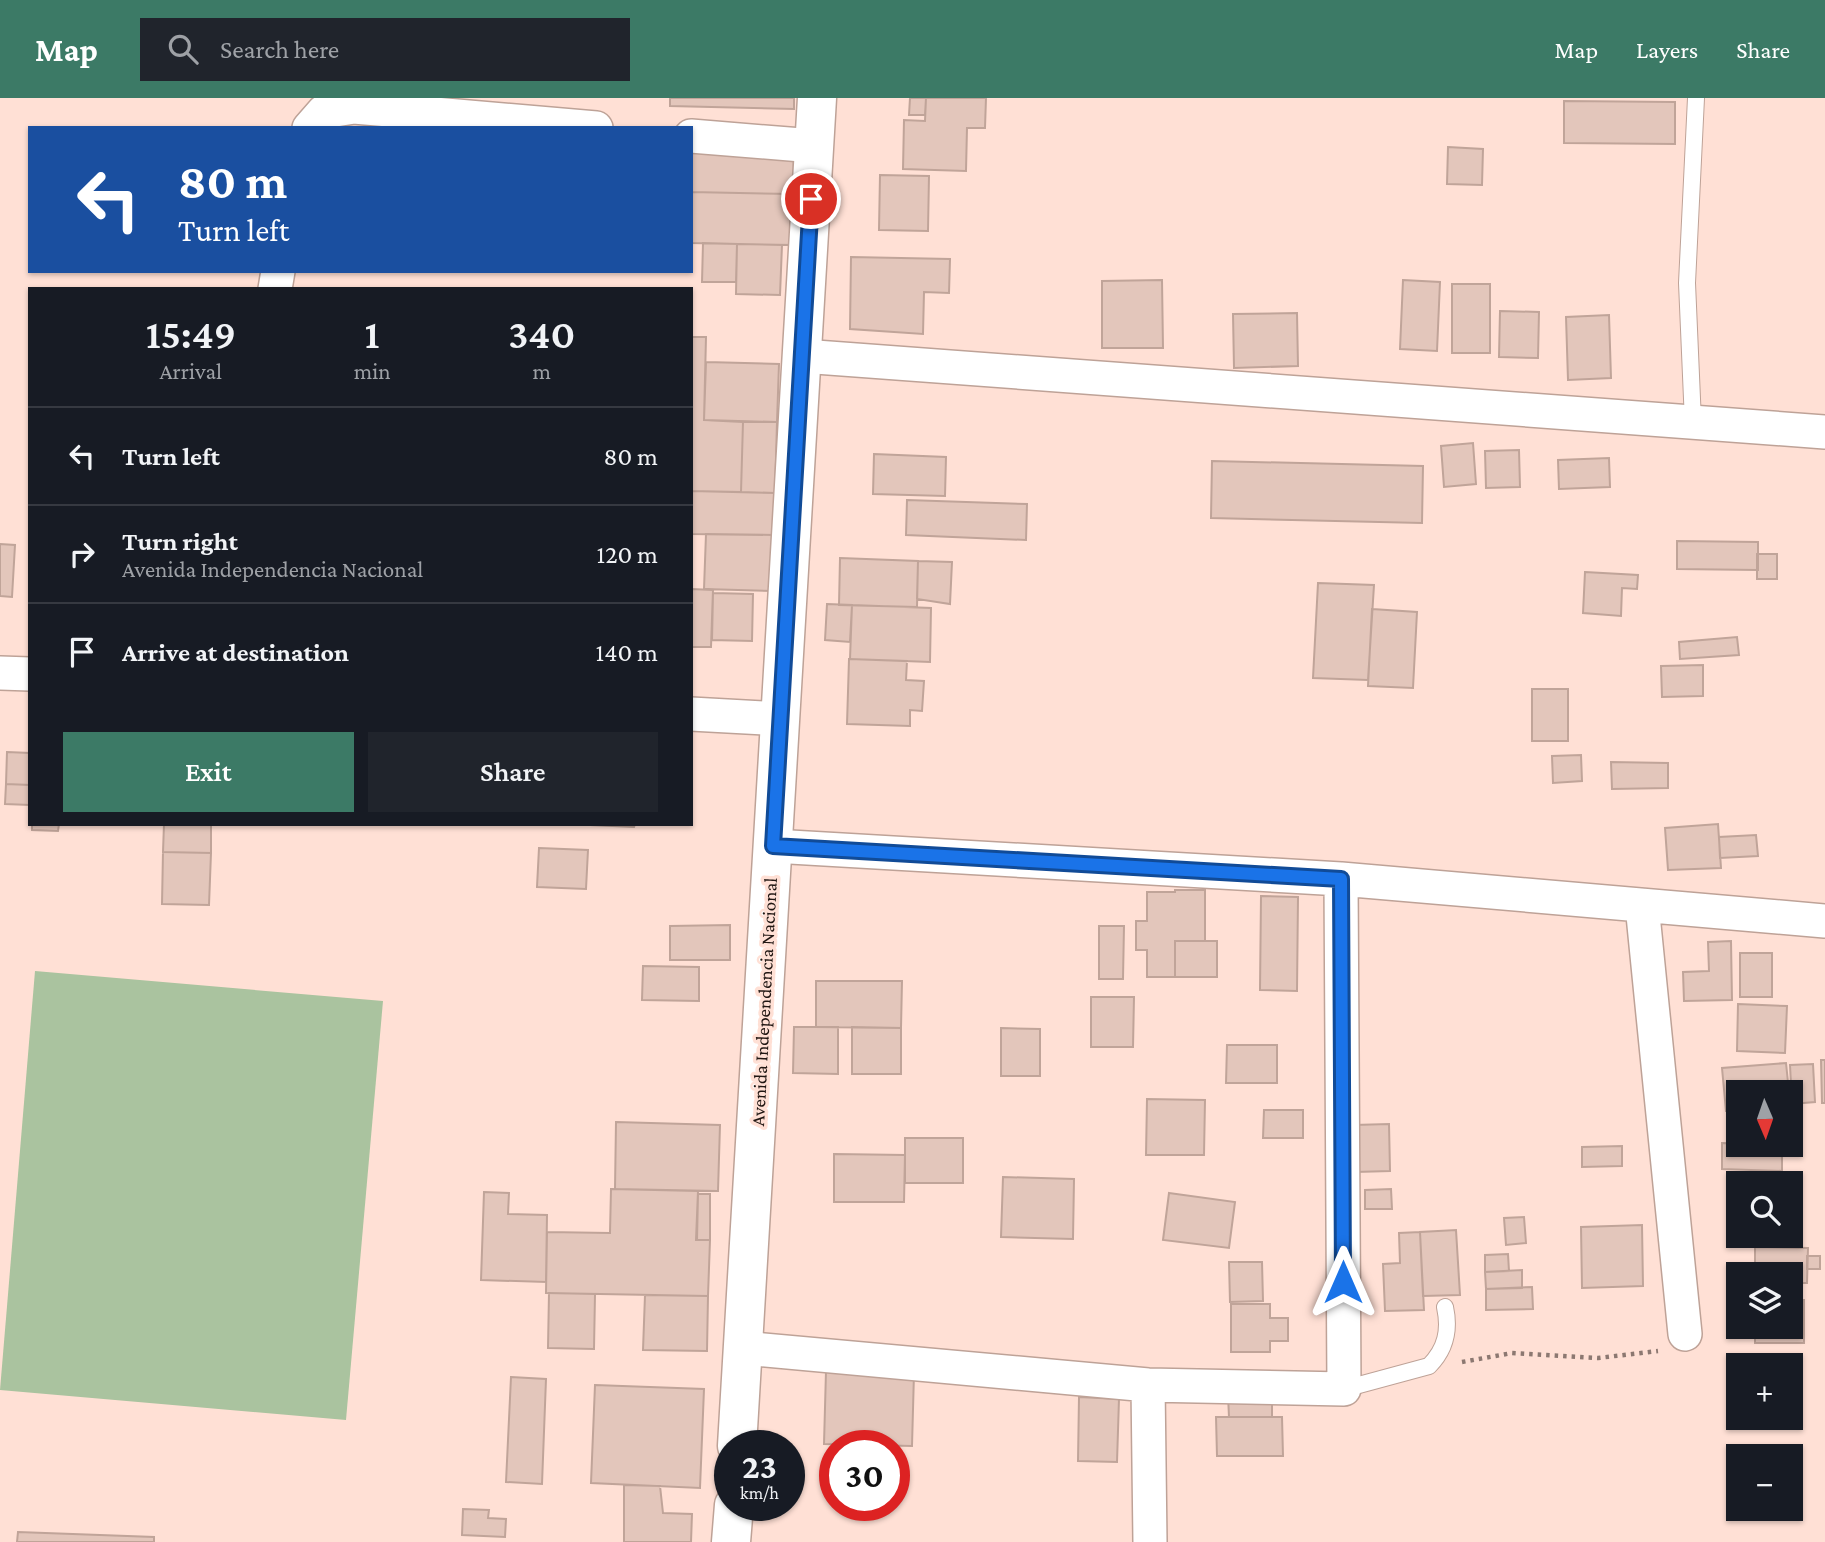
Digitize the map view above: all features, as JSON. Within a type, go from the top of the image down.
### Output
[{"type":"main road","name":"Avenida Independencia Nacional","points":[[738,1430],[817,98]]},
{"type":"main road","points":[[732,1542],[733,1521]]},
{"type":"street","points":[[311,126],[323,112],[354,107],[573,126]]},
{"type":"street","points":[[693,136],[814,146]]},
{"type":"street","points":[[802,356],[1825,432]]},
{"type":"street","points":[[0,673],[28,674]]},
{"type":"street","points":[[693,714],[781,719]]},
{"type":"street","points":[[773,846],[1341,879],[1825,921]]},
{"type":"street","points":[[743,1348],[1148,1385],[1344,1389],[1341,879]]},
{"type":"street","points":[[1642,905],[1685,1334]]},
{"type":"street","points":[[1148,1385],[1150,1542]]},
{"type":"lane","points":[[1693,422],[1687,283],[1696,98]]},
{"type":"lane","points":[[1344,1389],[1429,1366],[1437,1358],[1447,1333],[1445,1307]]},
{"type":"path","points":[[1437,1358],[1457,1362],[1512,1353],[1598,1358],[1636,1355],[1659,1350],[1685,1334]]},
{"type":"green space","points":[[35,971],[383,1001],[346,1420],[0,1390]]},
{"type":"building","points":[[670,98],[794,98],[794,109],[670,106]]},
{"type":"building","points":[[910,98],[926,98],[925,115],[909,115]]},
{"type":"building","points":[[926,98],[986,98],[985,128],[967,128],[966,171],[903,169],[904,120],[925,121]]},
{"type":"building","points":[[1564,101],[1675,102],[1675,144],[1564,143]]},
{"type":"building","points":[[693,147],[794,149],[793,194],[693,192]]},
{"type":"building","points":[[1448,147],[1483,149],[1482,185],[1447,184]]},
{"type":"building","points":[[880,175],[929,176],[928,231],[879,230]]},
{"type":"building","points":[[693,192],[793,194],[792,245],[693,243]]},
{"type":"building","points":[[703,243],[737,244],[736,282],[702,282]]},
{"type":"building","points":[[737,244],[782,245],[780,295],[736,294]]},
{"type":"building","points":[[851,257],[950,259],[949,293],[924,292],[923,334],[850,329]]},
{"type":"building","points":[[1162,280],[1163,348],[1102,348],[1102,281]]},
{"type":"building","points":[[1403,280],[1440,282],[1437,351],[1400,349]]},
{"type":"building","points":[[1452,284],[1490,284],[1490,353],[1452,353]]},
{"type":"building","points":[[1500,311],[1539,312],[1538,358],[1499,357]]},
{"type":"building","points":[[1297,313],[1298,366],[1234,368],[1233,314]]},
{"type":"building","points":[[1609,315],[1611,378],[1568,380],[1566,317]]},
{"type":"building","points":[[693,337],[706,337],[704,420],[743,422],[741,492],[693,491]]},
{"type":"building","points":[[706,362],[779,364],[777,422],[704,420]]},
{"type":"building","points":[[743,422],[777,422],[775,493],[741,492]]},
{"type":"building","points":[[1473,443],[1476,484],[1444,487],[1441,446]]},
{"type":"building","points":[[1519,450],[1520,487],[1486,488],[1485,451]]},
{"type":"building","points":[[874,454],[946,457],[945,496],[873,494]]},
{"type":"building","points":[[1609,458],[1610,487],[1559,489],[1558,460]]},
{"type":"building","points":[[1212,461],[1423,466],[1422,523],[1211,518]]},
{"type":"building","points":[[693,491],[775,493],[774,535],[693,534]]},
{"type":"building","points":[[907,500],[1027,504],[1026,540],[906,535]]},
{"type":"building","points":[[706,534],[774,535],[773,591],[704,589]]},
{"type":"building","points":[[1677,541],[1758,542],[1758,570],[1677,569]]},
{"type":"building","points":[[0,544],[15,545],[12,597],[0,596]]},
{"type":"building","points":[[1757,554],[1777,554],[1777,579],[1757,579]]},
{"type":"building","points":[[840,558],[918,561],[917,607],[839,605]]},
{"type":"building","points":[[918,561],[952,562],[950,604],[917,599]]},
{"type":"building","points":[[1585,572],[1638,575],[1637,589],[1622,588],[1621,616],[1583,613]]},
{"type":"building","points":[[1318,583],[1374,585],[1368,680],[1313,678]]},
{"type":"building","points":[[693,589],[713,590],[711,647],[693,647]]},
{"type":"building","points":[[713,593],[753,594],[752,641],[712,640]]},
{"type":"building","points":[[827,604],[852,605],[850,642],[825,640]]},
{"type":"building","points":[[852,605],[931,608],[930,662],[850,659]]},
{"type":"building","points":[[1372,609],[1417,612],[1413,688],[1368,686]]},
{"type":"building","points":[[1737,637],[1739,655],[1680,659],[1679,642]]},
{"type":"building","points":[[849,659],[907,661],[906,680],[924,681],[922,711],[910,710],[910,726],[847,724]]},
{"type":"building","points":[[1703,665],[1703,696],[1662,697],[1661,666]]},
{"type":"building","points":[[1532,689],[1568,689],[1568,741],[1532,741]]},
{"type":"building","points":[[7,752],[28,753],[28,785],[6,784]]},
{"type":"building","points":[[1581,755],[1582,781],[1553,783],[1552,756]]},
{"type":"building","points":[[1611,762],[1668,763],[1668,788],[1612,789]]},
{"type":"building","points":[[6,784],[28,785],[28,805],[5,804]]},
{"type":"building","points":[[1718,824],[1721,868],[1668,870],[1665,828]]},
{"type":"building","points":[[32,826],[59,826],[58,831],[32,830]]},
{"type":"building","points":[[164,826],[211,826],[211,853],[163,852]]},
{"type":"building","points":[[1756,835],[1758,856],[1720,858],[1719,837]]},
{"type":"building","points":[[539,848],[588,850],[586,889],[537,887]]},
{"type":"building","points":[[163,852],[211,853],[209,905],[162,904]]},
{"type":"building","points":[[1205,890],[1205,941],[1175,941],[1175,977],[1147,977],[1147,950],[1136,950],[1136,921],[1147,921],[1147,892]]},
{"type":"building","points":[[1261,896],[1298,897],[1297,991],[1260,990]]},
{"type":"building","points":[[730,925],[730,960],[670,960],[670,926]]},
{"type":"building","points":[[1099,926],[1124,926],[1123,979],[1099,979]]},
{"type":"building","points":[[1175,941],[1217,941],[1217,977],[1175,977]]},
{"type":"building","points":[[1731,941],[1732,1000],[1684,1001],[1683,972],[1709,971],[1708,942]]},
{"type":"building","points":[[1740,953],[1772,953],[1772,997],[1740,997]]},
{"type":"building","points":[[643,966],[699,967],[699,1001],[642,1000]]},
{"type":"building","points":[[816,981],[902,981],[901,1028],[816,1027]]},
{"type":"building","points":[[1091,997],[1134,997],[1133,1047],[1091,1047]]},
{"type":"building","points":[[1738,1004],[1787,1006],[1785,1053],[1737,1051]]},
{"type":"building","points":[[794,1027],[838,1027],[838,1074],[793,1073]]},
{"type":"building","points":[[852,1027],[901,1028],[901,1074],[852,1074]]},
{"type":"building","points":[[1001,1028],[1040,1029],[1040,1076],[1001,1076]]},
{"type":"building","points":[[1227,1045],[1277,1045],[1277,1083],[1226,1083]]},
{"type":"building","points":[[1821,1060],[1825,1060],[1825,1103],[1822,1103]]},
{"type":"building","points":[[1786,1063],[1788,1080],[1726,1080],[1726,1111],[1722,1068]]},
{"type":"building","points":[[1813,1064],[1815,1102],[1803,1103],[1803,1080],[1791,1080],[1790,1065]]},
{"type":"building","points":[[1147,1099],[1205,1100],[1204,1155],[1146,1155]]},
{"type":"building","points":[[1264,1110],[1303,1110],[1303,1138],[1263,1138]]},
{"type":"building","points":[[616,1122],[720,1125],[718,1191],[615,1189]]},
{"type":"building","points":[[1389,1124],[1390,1171],[1356,1172],[1354,1125]]},
{"type":"building","points":[[905,1138],[963,1138],[963,1183],[905,1183]]},
{"type":"building","points":[[1722,1143],[1726,1143],[1726,1157],[1782,1157],[1782,1171],[1722,1169]]},
{"type":"building","points":[[1622,1146],[1622,1166],[1582,1167],[1582,1147]]},
{"type":"building","points":[[834,1154],[905,1155],[904,1202],[834,1202]]},
{"type":"building","points":[[1003,1177],[1074,1179],[1073,1239],[1001,1237]]},
{"type":"building","points":[[611,1189],[698,1191],[696,1240],[710,1240],[708,1296],[546,1293],[547,1232],[610,1233]]},
{"type":"building","points":[[1391,1189],[1392,1209],[1365,1209],[1365,1190]]},
{"type":"building","points":[[484,1192],[509,1193],[508,1214],[547,1215],[546,1282],[481,1280]]},
{"type":"building","points":[[1169,1193],[1235,1202],[1229,1248],[1163,1240]]},
{"type":"building","points":[[698,1194],[710,1194],[710,1240],[697,1240]]},
{"type":"building","points":[[1524,1217],[1526,1243],[1506,1245],[1504,1218]]},
{"type":"building","points":[[1642,1225],[1643,1286],[1582,1288],[1581,1227]]},
{"type":"building","points":[[1456,1230],[1460,1295],[1423,1296],[1420,1232]]},
{"type":"building","points":[[1420,1232],[1424,1310],[1385,1311],[1383,1264],[1400,1263],[1399,1233]]},
{"type":"building","points":[[1755,1248],[1808,1248],[1807,1283],[1803,1283],[1803,1262],[1755,1262]]},
{"type":"building","points":[[1508,1254],[1509,1271],[1485,1272],[1485,1255]]},
{"type":"building","points":[[1807,1256],[1820,1256],[1820,1269],[1807,1269]]},
{"type":"building","points":[[1229,1262],[1262,1262],[1263,1301],[1230,1302]]},
{"type":"building","points":[[1522,1270],[1522,1288],[1486,1289],[1485,1272]]},
{"type":"building","points":[[1532,1287],[1533,1309],[1486,1310],[1486,1289]]},
{"type":"building","points":[[549,1293],[595,1294],[594,1349],[548,1348]]},
{"type":"building","points":[[645,1295],[708,1296],[707,1351],[643,1350]]},
{"type":"building","points":[[1804,1300],[1804,1343],[1755,1343],[1755,1339],[1803,1339]]},
{"type":"building","points":[[1231,1304],[1270,1304],[1270,1318],[1288,1318],[1288,1341],[1270,1341],[1270,1352],[1231,1352]]},
{"type":"building","points":[[826,1371],[914,1373],[912,1446],[910,1430],[824,1430]]},
{"type":"building","points":[[511,1377],[546,1379],[542,1484],[506,1482]]},
{"type":"building","points":[[595,1385],[704,1389],[700,1488],[591,1483]]},
{"type":"building","points":[[1228,1395],[1272,1395],[1272,1417],[1229,1417]]},
{"type":"building","points":[[1079,1397],[1119,1399],[1117,1462],[1078,1461]]},
{"type":"building","points":[[1216,1417],[1282,1417],[1283,1456],[1217,1456]]},
{"type":"building","points":[[624,1485],[660,1486],[663,1513],[692,1514],[691,1542],[624,1542]]},
{"type":"building","points":[[463,1509],[489,1510],[488,1518],[506,1519],[505,1537],[462,1535]]},
{"type":"building","points":[[18,1532],[154,1537],[154,1542],[17,1542]]},
{"type":"route","points":[[811,199],[773,846],[1341,879],[1343,1282]]}]
